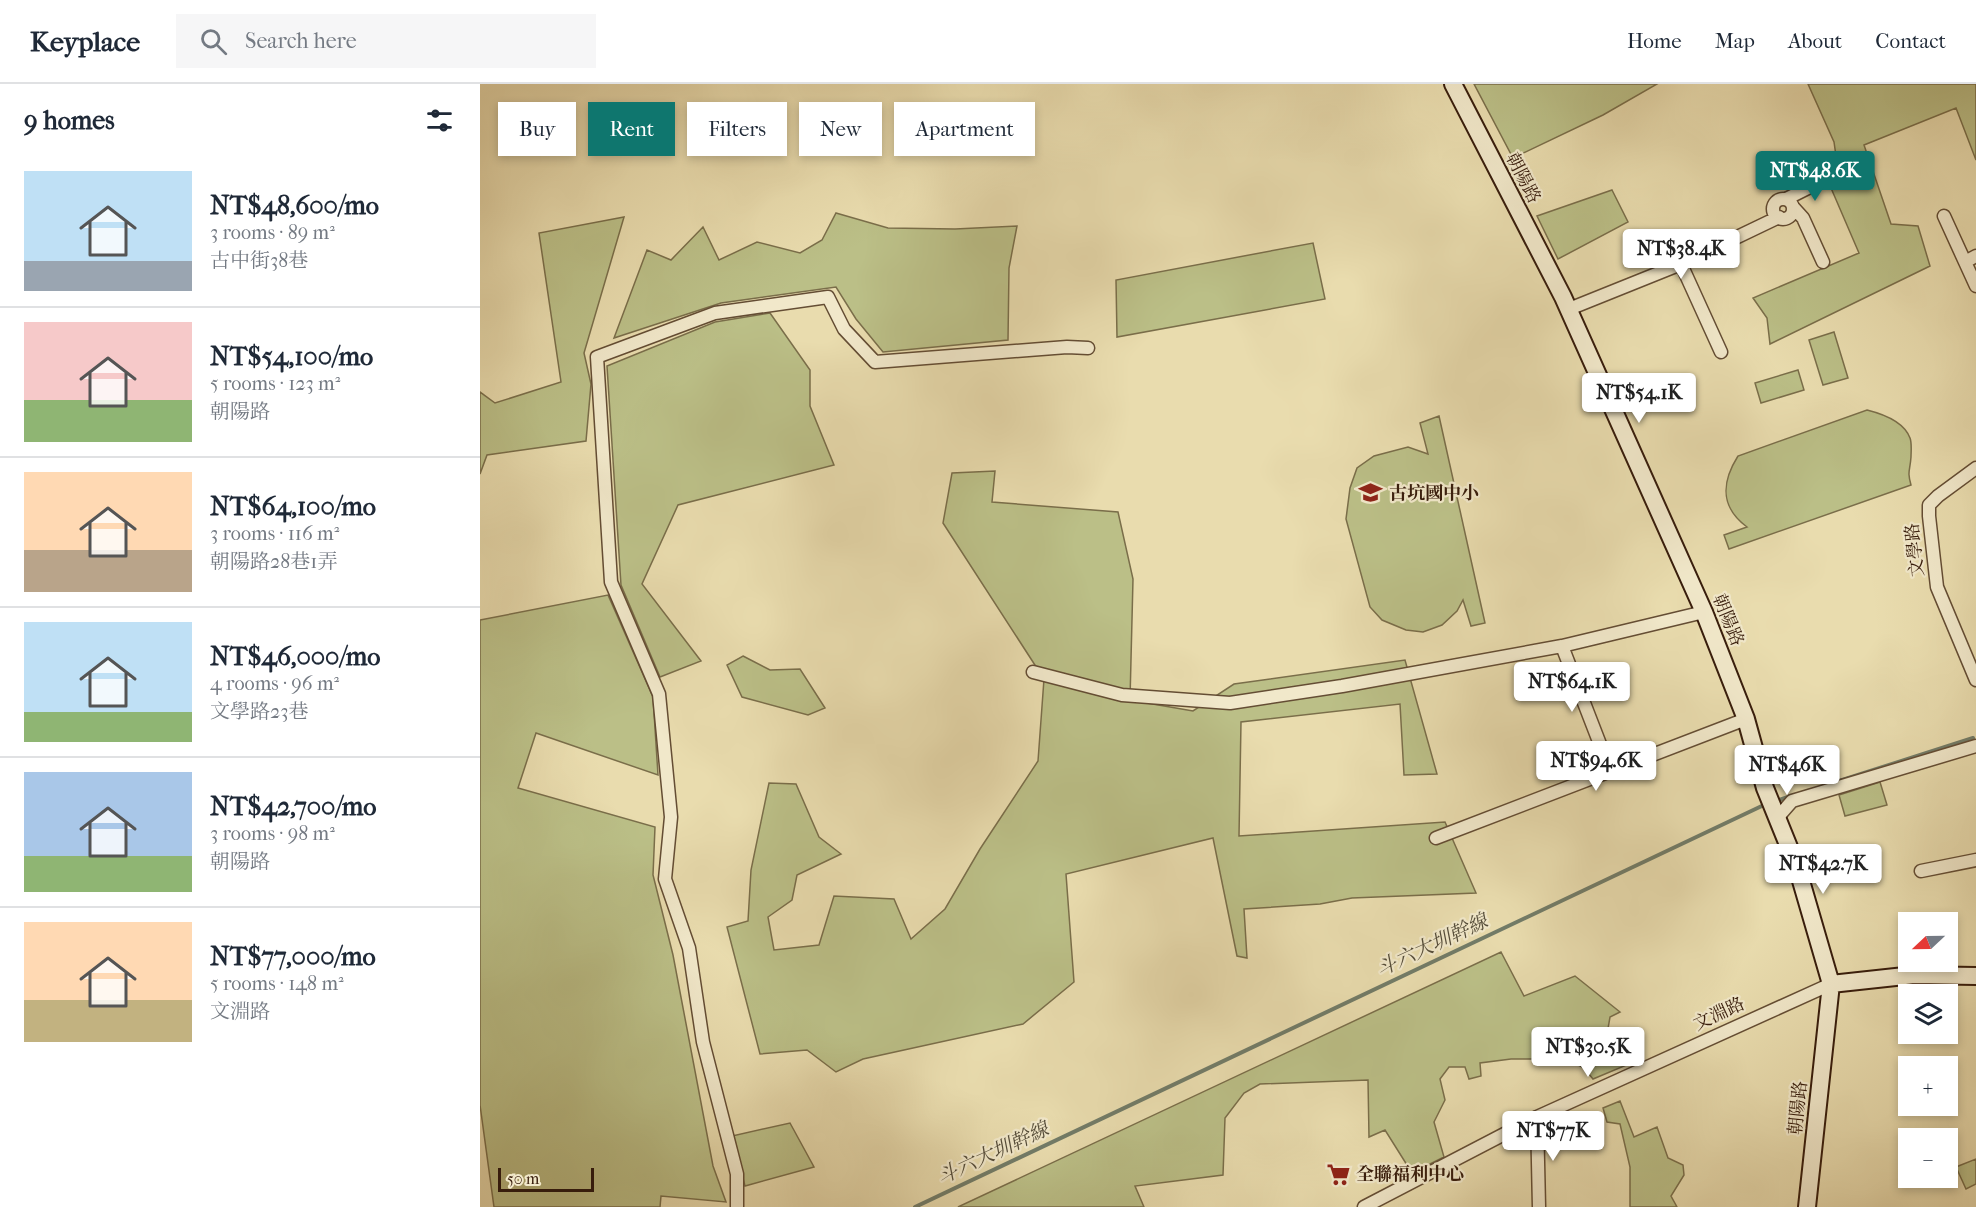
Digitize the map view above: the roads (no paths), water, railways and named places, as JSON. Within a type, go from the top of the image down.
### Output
[{"type":"main road","name":"朝陽路","points":[[1453,84],[1569,309],[1704,612],[1746,720],[1765,788],[1797,867],[1831,984],[1807,1207]]},
{"type":"main road","name":"文淵路","points":[[1831,984],[1914,975],[1976,975]]},
{"type":"street","points":[[1790,203],[1830,177]]},
{"type":"street","points":[[1569,309],[1681,264],[1779,217],[1774,213],[1777,201],[1790,203],[1803,218],[1823,262]]},
{"type":"street","points":[[1944,216],[1970,259],[1976,286]]},
{"type":"street","points":[[1681,264],[1721,352]]},
{"type":"street","points":[[737,1207],[737,1174],[703,1042],[689,948],[665,879],[671,817],[659,694],[611,582],[597,357],[715,313],[828,297],[844,329],[875,362],[1067,346],[1088,348]]},
{"type":"street","name":"文學路","points":[[1976,468],[1929,505],[1929,516],[1937,587],[1976,680]]},
{"type":"street","points":[[1033,672],[1122,695],[1230,703],[1342,686],[1562,646],[1704,612]]},
{"type":"street","points":[[1562,646],[1610,770]]},
{"type":"street","points":[[1436,838],[1746,720]]},
{"type":"street","points":[[1778,817],[1792,801],[1976,746]]},
{"type":"street","points":[[1921,871],[1976,860]]},
{"type":"street","name":"文淵路","points":[[1364,1207],[1537,1117],[1831,984]]},
{"type":"street","points":[[1537,1117],[1539,1207]]},
{"type":"waterway","name":"斗六大圳幹線","points":[[1836,782],[1973,738]]},
{"type":"waterway","name":"斗六大圳幹線","points":[[1776,801],[1791,796]]},
{"type":"waterway","name":"斗六大圳幹線","points":[[915,1207],[1766,804]]},
{"type":"place","name":"古坑國中小","points":[[1371,493]]},
{"type":"place","name":"全聯福利中心","points":[[1338,1174]]}]
